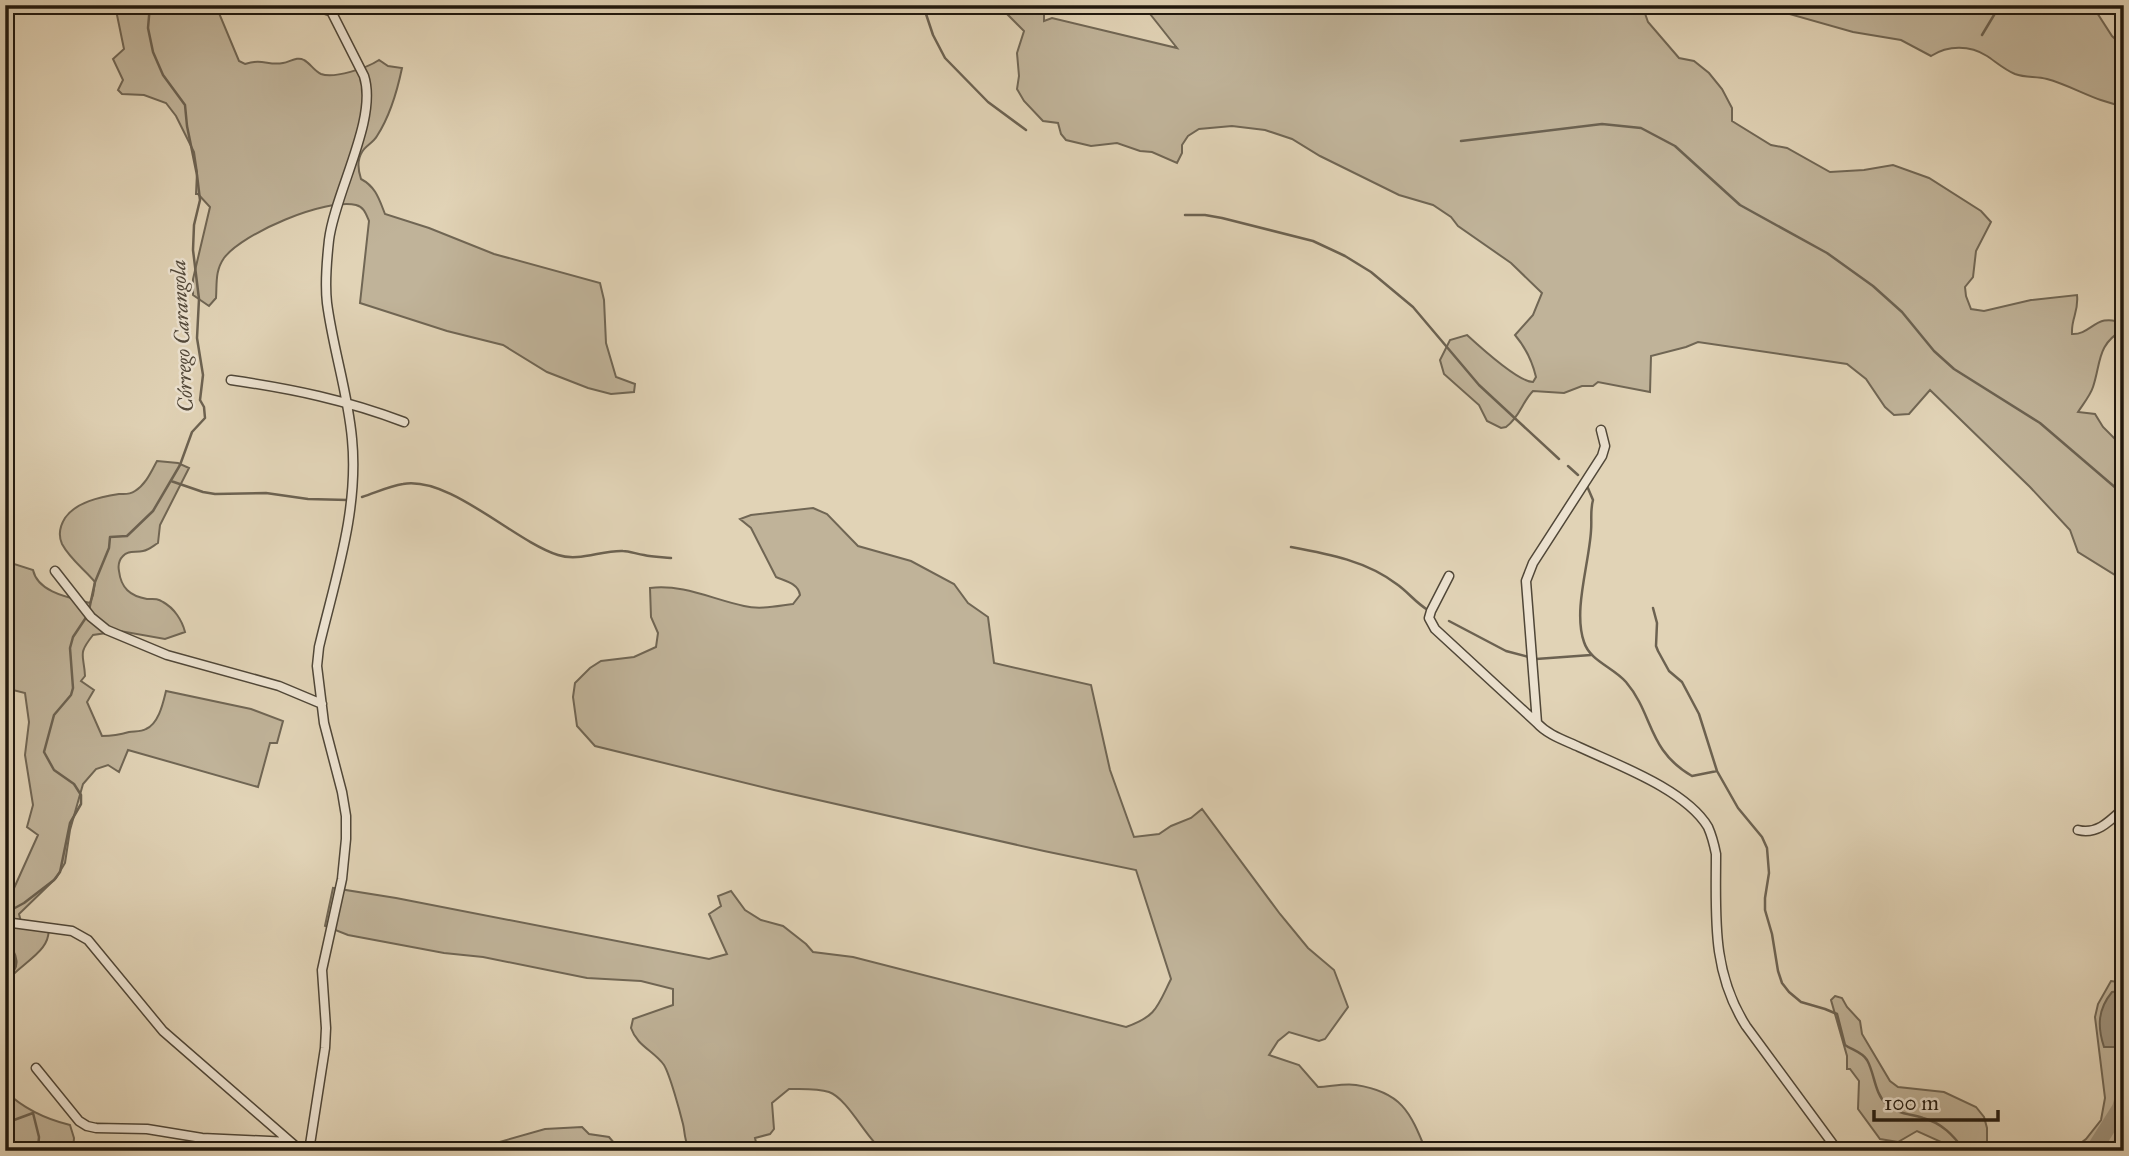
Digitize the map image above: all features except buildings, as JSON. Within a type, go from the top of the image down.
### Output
[{"type":"street","points":[[309,5],[329,8],[368,87],[366,112],[335,213],[328,256],[326,300],[348,403],[352,440],[352,491],[346,535],[319,647],[317,666],[324,723],[342,792],[346,839],[342,879],[323,970],[325,1048],[309,1151]]},
{"type":"street","points":[[231,380],[291,389],[348,403],[404,422]]},
{"type":"street","points":[[1537,723],[1527,581],[1533,563],[1602,456],[1605,446],[1601,430]]},
{"type":"street","points":[[55,571],[91,617],[114,633],[167,654],[279,685],[322,704]]},
{"type":"street","points":[[1449,576],[1430,614],[1432,626],[1550,734],[1646,779],[1682,800],[1701,817],[1713,840],[1716,854],[1718,953],[1722,972],[1750,1032],[1838,1151]]},
{"type":"street","points":[[2078,830],[2096,830],[2124,808]]},
{"type":"street","points":[[5,922],[72,931],[88,940],[163,1031],[301,1151]]},
{"type":"street","points":[[36,1068],[79,1121],[87,1126],[147,1129],[202,1138],[290,1142]]},
{"type":"shaded area","points":[[120,5],[211,5],[219,13],[239,61],[245,64],[278,64],[301,59],[319,73],[327,75],[350,72],[379,60],[388,66],[402,68],[386,120],[375,138],[363,150],[359,162],[361,179],[374,190],[385,214],[494,254],[600,283],[604,300],[606,343],[616,377],[635,384],[634,392],[611,394],[588,388],[547,372],[503,345],[447,331],[360,303],[369,221],[363,209],[356,205],[325,207],[266,228],[234,248],[224,258],[218,272],[216,298],[209,306],[193,295],[193,279],[210,207],[196,194],[194,152],[176,116],[166,103],[144,95],[122,94],[118,90],[123,80],[113,59],[124,49],[117,15]]},
{"type":"shaded area","points":[[985,5],[1044,5],[1044,21],[1052,18],[1177,48],[1143,5],[1642,5],[1648,22],[1679,58],[1694,61],[1709,73],[1722,89],[1732,108],[1732,121],[1771,145],[1787,148],[1830,172],[1893,165],[1929,178],[1981,211],[1991,222],[1976,251],[1973,277],[1965,287],[1971,309],[1984,311],[2031,300],[2077,295],[2072,334],[2107,320],[2124,324],[2123,330],[2108,341],[2104,348],[2092,390],[2078,412],[2095,414],[2103,427],[2124,448],[2124,599],[2118,577],[2078,552],[2070,530],[2030,487],[1930,390],[1909,414],[1894,415],[1885,407],[1866,379],[1847,364],[1698,342],[1651,356],[1650,392],[1598,382],[1593,386],[1582,386],[1564,393],[1533,391],[1515,419],[1506,427],[1501,428],[1487,421],[1479,405],[1444,374],[1440,360],[1450,340],[1467,335],[1509,370],[1533,382],[1536,377],[1533,365],[1515,335],[1533,315],[1542,293],[1511,263],[1433,205],[1399,195],[1292,139],[1265,130],[1232,126],[1199,129],[1188,136],[1182,145],[1182,153],[1177,163],[1152,152],[1117,143],[1091,146],[1066,140],[1058,123],[1043,121],[1024,101],[1017,89],[1017,53],[1024,31],[1003,10]]},
{"type":"shaded area","points":[[1748,5],[2092,5],[2112,36],[2124,47],[2124,106],[2047,79],[2015,74],[1980,52],[1966,48],[1952,48],[1931,56],[1901,40],[1853,32]]},
{"type":"shaded area","points":[[157,461],[178,463],[189,468],[160,525],[158,543],[145,550],[125,554],[120,561],[119,571],[127,590],[136,596],[157,599],[167,605],[177,615],[185,632],[165,639],[120,631],[93,635],[83,655],[85,676],[81,681],[94,690],[87,702],[102,736],[142,731],[150,726],[160,712],[166,691],[251,709],[283,721],[277,743],[270,743],[258,787],[128,750],[119,772],[108,765],[96,769],[83,784],[70,830],[65,863],[56,878],[19,914],[21,922],[48,926],[45,943],[5,984],[5,898],[10,897],[38,835],[27,827],[33,805],[25,755],[29,722],[25,693],[5,688],[5,561],[33,570],[41,584],[56,593],[90,603],[95,582],[62,544],[60,534],[63,521],[75,508],[89,501],[135,491],[145,481]]},
{"type":"shaded area","points":[[813,508],[827,514],[858,546],[911,561],[954,584],[968,603],[988,617],[994,663],[1091,685],[1110,770],[1134,837],[1159,834],[1191,818],[1202,809],[1280,914],[1308,948],[1334,970],[1348,1007],[1325,1039],[1319,1041],[1289,1032],[1278,1041],[1269,1055],[1299,1065],[1318,1087],[1356,1085],[1394,1098],[1409,1114],[1426,1151],[1080,1151],[1080,1147],[1051,1151],[1031,1145],[976,1151],[883,1151],[843,1102],[829,1092],[814,1089],[789,1089],[772,1103],[774,1129],[770,1134],[755,1138],[758,1151],[702,1149],[688,1146],[664,1065],[641,1044],[631,1028],[633,1019],[673,1005],[673,989],[641,981],[587,978],[483,957],[444,953],[348,935],[325,926],[333,888],[709,959],[727,954],[709,914],[721,906],[718,896],[731,891],[745,910],[761,920],[783,926],[813,952],[853,957],[1126,1027],[1150,1014],[1159,1004],[1171,979],[1136,870],[774,790],[595,746],[577,726],[573,697],[575,683],[590,668],[601,661],[634,657],[656,647],[658,633],[651,617],[650,588],[686,590],[750,607],[793,604],[800,595],[799,591],[791,583],[776,577],[751,528],[740,519],[751,515]]},
{"type":"shaded area","points":[[2124,943],[2124,987],[2116,981],[2115,975]]},
{"type":"shaded area","points":[[2111,981],[2124,983],[2124,1127],[2108,1151],[2070,1151],[2086,1139],[2101,1120],[2105,1098],[2095,1017],[2098,1004]]},
{"type":"shaded area","points":[[2120,991],[2124,996],[2121,1032],[2115,1047],[2104,1047],[2100,1032],[2101,1011],[2112,992]]},
{"type":"shaded area","points":[[1835,996],[1842,998],[1860,1021],[1862,1034],[1890,1081],[1898,1087],[1944,1092],[1976,1107],[1984,1117],[1989,1151],[1955,1151],[1917,1131],[1898,1142],[1880,1139],[1858,1109],[1859,1081],[1850,1069],[1847,1069],[1847,1056],[1831,1000]]},
{"type":"shaded area","points":[[5,1091],[35,1112],[70,1125],[74,1138],[73,1151],[5,1151]]},
{"type":"shaded area","points":[[582,1127],[589,1134],[609,1137],[621,1151],[481,1151],[482,1147],[545,1129]]},
{"type":"waterway","name":"Córrego Carangola","points":[[89,610],[110,537],[127,536],[153,511],[180,465],[192,432],[205,418],[200,400],[203,375],[197,338],[199,299],[193,250],[194,225],[200,200],[197,175],[185,105],[163,75],[153,52],[148,28],[150,5]]},
{"type":"waterway","points":[[923,5],[933,35],[945,58],[988,102],[1026,130]]},
{"type":"waterway","points":[[1982,35],[2000,5]]},
{"type":"waterway","points":[[1461,141],[1602,124],[1641,128],[1675,146],[1740,205],[1827,253],[1873,286],[1902,312],[1934,351],[1954,369],[2040,423],[2124,495]]},
{"type":"waterway","points":[[1185,215],[1222,218],[1313,241],[1371,272],[1413,307],[1479,385],[1559,459]]},
{"type":"waterway","points":[[1568,466],[1578,475]]},
{"type":"waterway","points":[[171,481],[215,494],[266,493],[308,499],[348,500]]},
{"type":"waterway","points":[[362,497],[398,485],[421,484],[461,499],[541,548],[558,555],[582,557],[623,551],[671,558]]},
{"type":"waterway","points":[[1587,486],[1593,500],[1580,616],[1587,649],[1626,682],[1642,707],[1659,744],[1677,766],[1692,776],[1717,771]]},
{"type":"waterway","points":[[1291,547],[1361,564],[1398,585],[1428,610]]},
{"type":"waterway","points":[[1653,608],[1657,623],[1658,651],[1669,671],[1682,682],[1699,714],[1717,771],[1738,808],[1762,837],[1767,848],[1769,873],[1765,910],[1782,983],[1801,1002],[1837,1014],[1845,1045],[1865,1057],[1880,1095],[1887,1105],[1936,1123],[1965,1151]]},
{"type":"waterway","name":"Córrego Carangola","points":[[5,910],[24,903],[54,880],[60,872],[70,823],[81,804],[81,795],[74,784],[54,770],[44,752],[54,715],[71,695],[73,688],[70,648],[73,637],[87,616]]},
{"type":"waterway","points":[[1449,621],[1506,651],[1529,657]]},
{"type":"waterway","points":[[1536,659],[1591,655]]},
{"type":"waterway","name":"Córrego Carangola","points":[[5,942],[13,951],[16,961],[14,970],[5,978]]},
{"type":"waterway","points":[[2093,1151],[2120,1108],[2124,1093]]},
{"type":"waterway","points":[[5,1117],[14,1120],[33,1113],[39,1137],[35,1151]]}]
